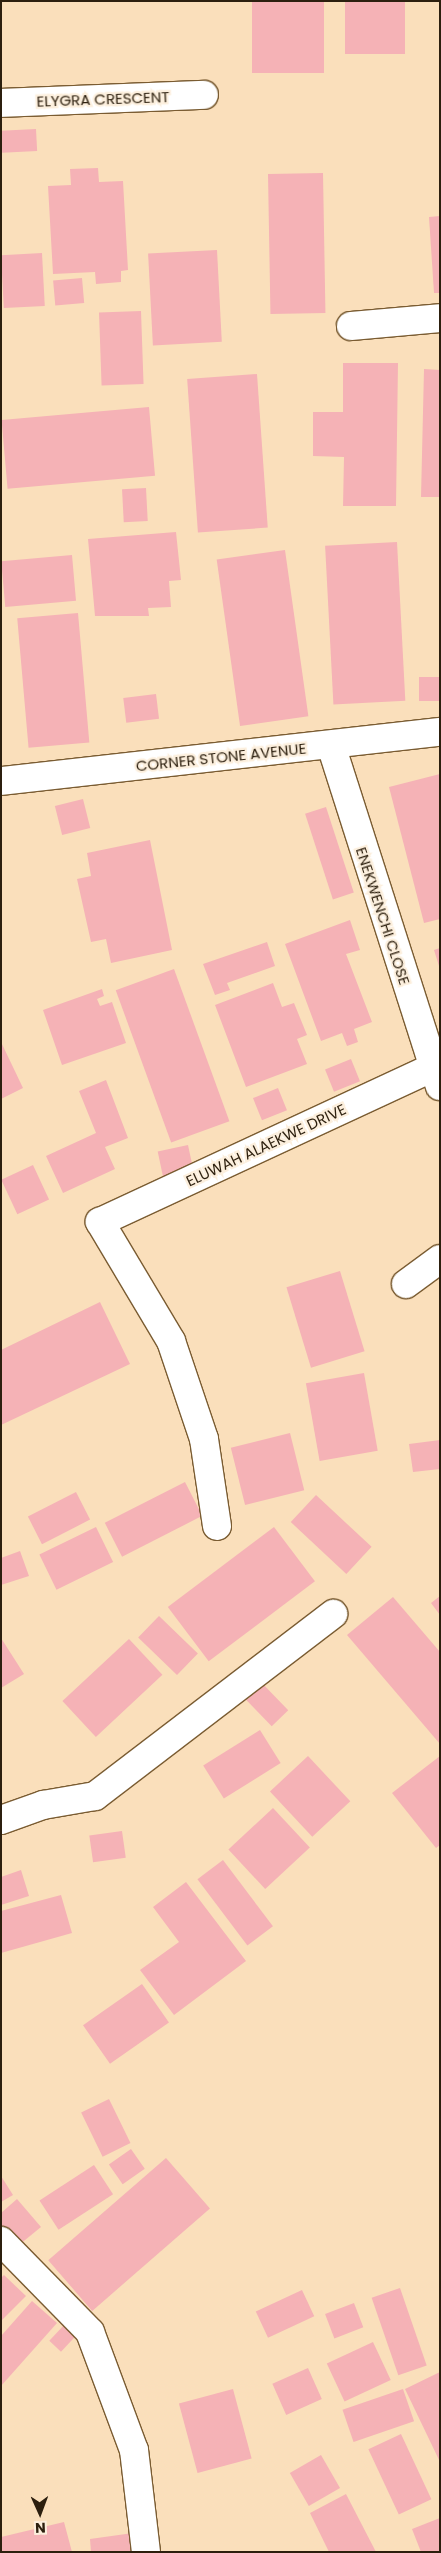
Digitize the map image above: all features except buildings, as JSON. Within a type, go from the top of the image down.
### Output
[{"type":"street","name":"ELYGRA CRESCENT","points":[[1,103],[204,95]]},
{"type":"street","points":[[351,326],[440,318]]},
{"type":"street","name":"CORNER STONE AVENUE","points":[[1,781],[440,732]]},
{"type":"street","name":"ENEKWENCHI CLOSE","points":[[331,745],[436,1077]]},
{"type":"street","name":"ELUWAH ALAEKWE DRIVE","points":[[217,1526],[204,1439],[171,1341],[100,1222],[436,1077]]},
{"type":"street","points":[[406,1284],[440,1259]]},
{"type":"street","points":[[1,1820],[43,1805],[95,1796],[333,1614]]},
{"type":"street","points":[[1,2241],[90,2332],[134,2450],[146,2552]]}]
